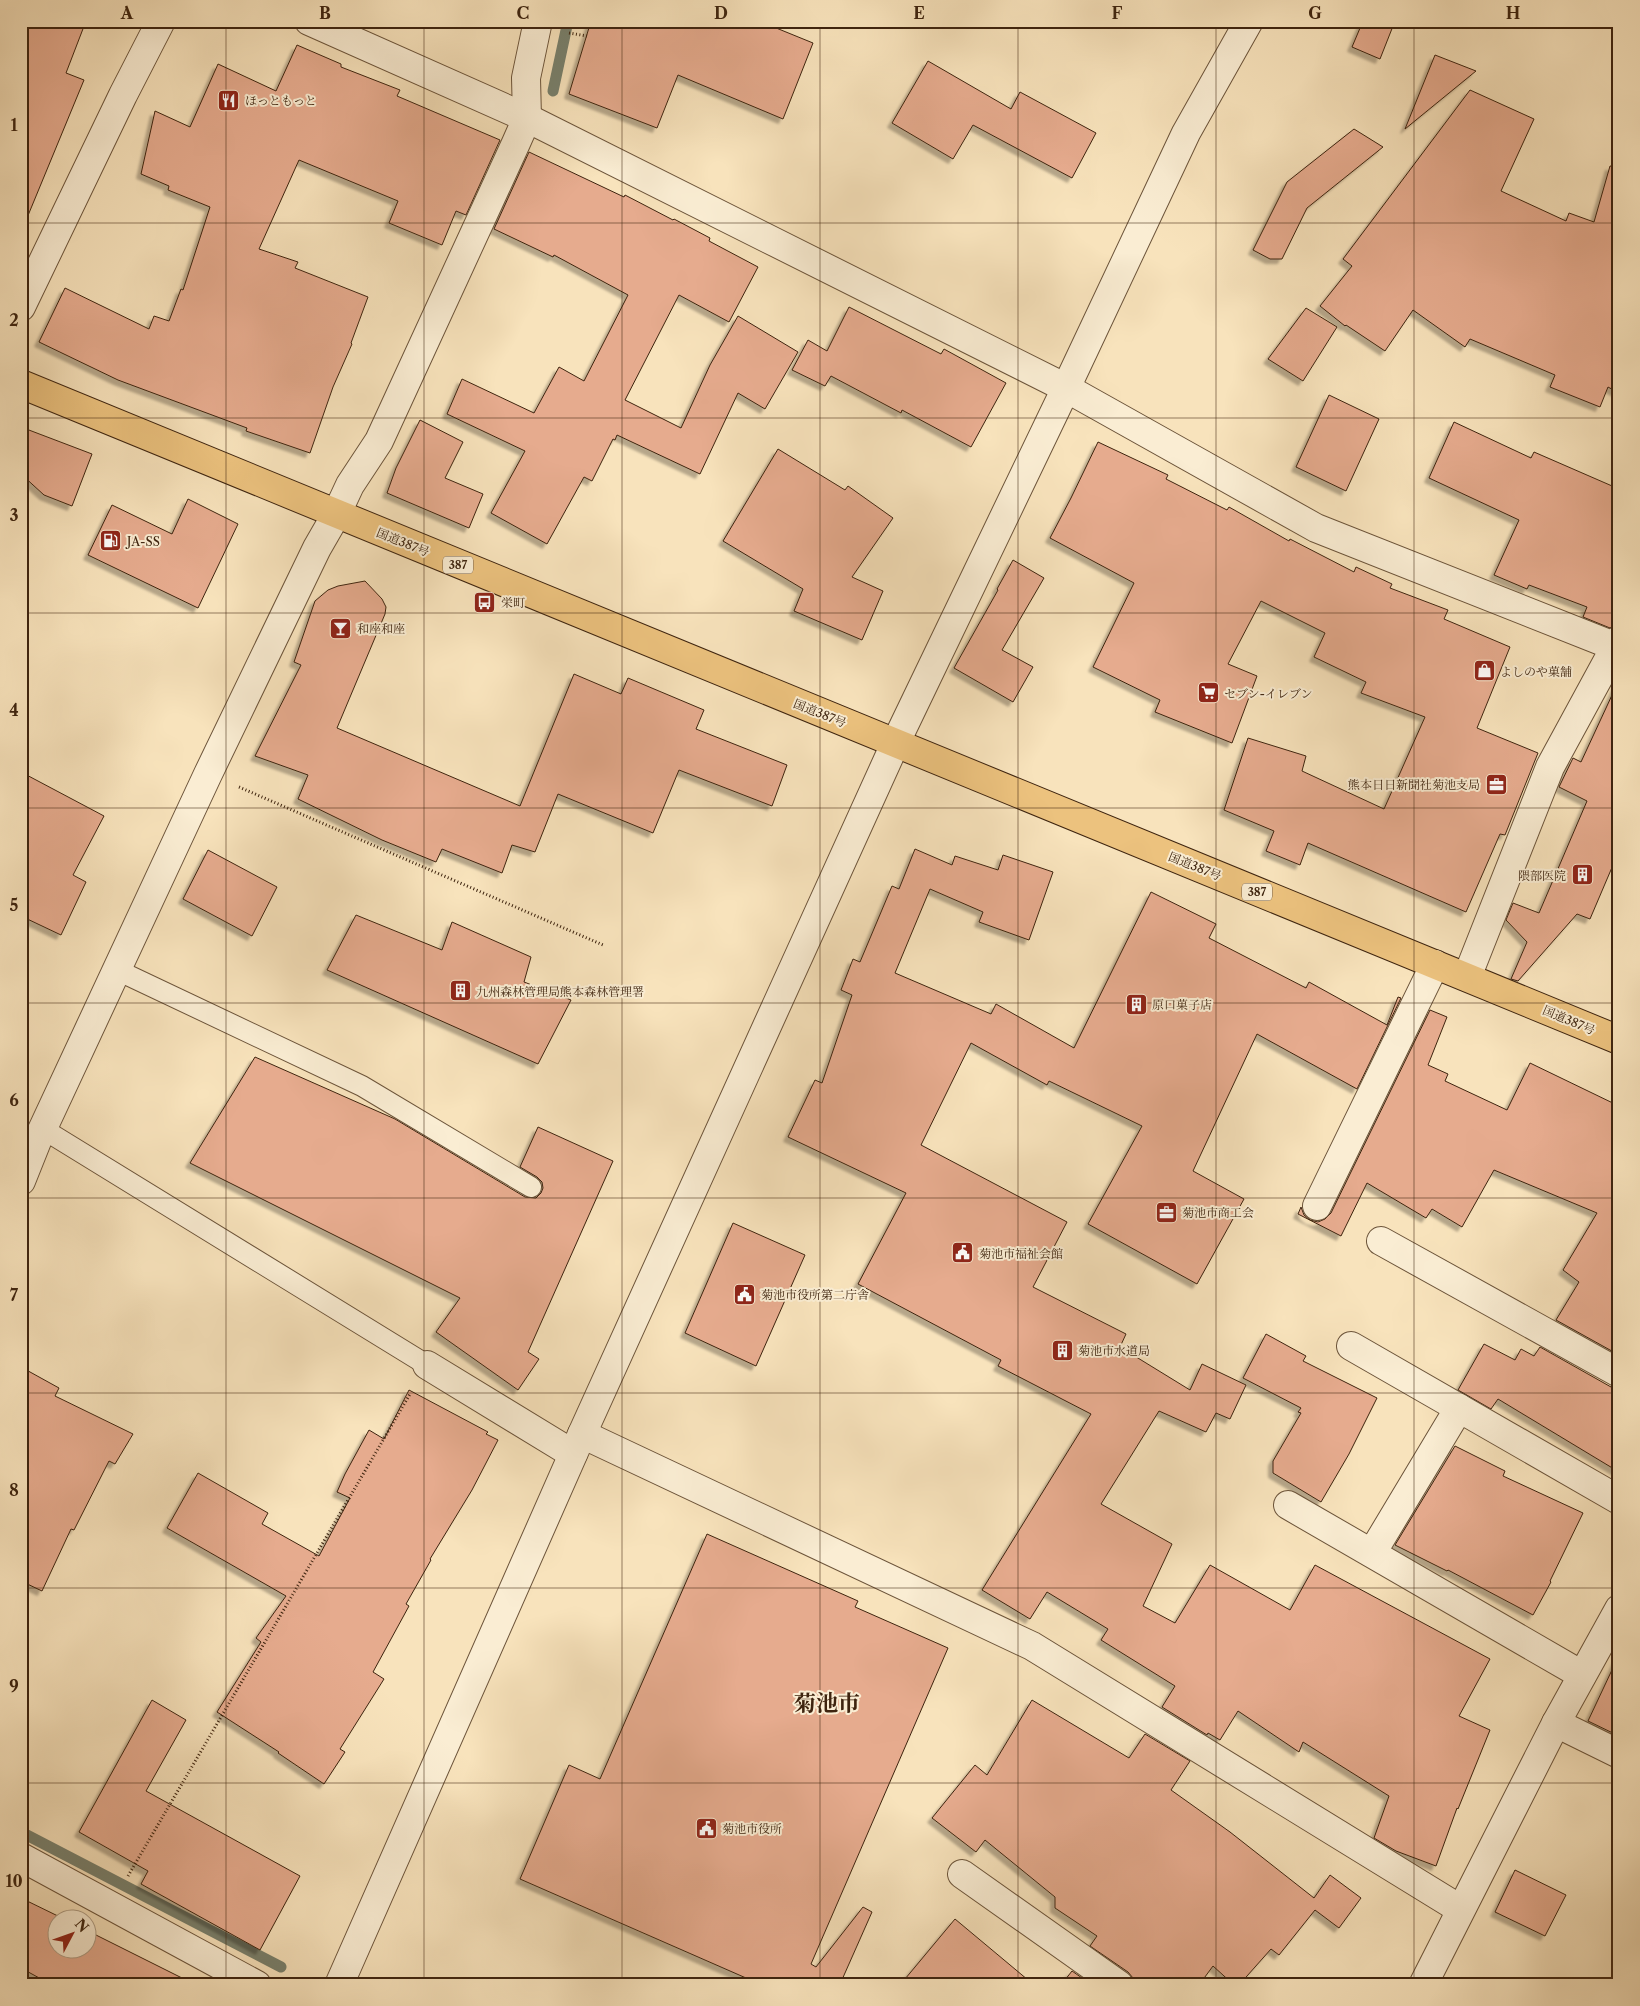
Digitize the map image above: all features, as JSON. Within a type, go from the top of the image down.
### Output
[{"type":"highway","name":"国道387号","points":[[21,384],[336,515],[1619,1040]]},
{"type":"street","points":[[21,307],[122,95],[161,21]]},
{"type":"street","points":[[309,21],[527,118],[1066,388],[1316,528],[1618,645],[1550,767],[1467,977]]},
{"type":"street","points":[[21,1181],[42,1129],[208,774],[317,548],[336,515],[350,485],[379,441],[527,118],[526,78],[538,21]]},
{"type":"street","points":[[339,1985],[577,1444],[895,744],[1186,133],[1249,21]]},
{"type":"street","points":[[1316,1206],[1435,964]]},
{"type":"street","points":[[1381,1241],[1619,1373]]},
{"type":"street","points":[[1351,1346],[1619,1500]]},
{"type":"street","points":[[426,1365],[577,1444],[1032,1646],[1460,1909]]},
{"type":"street","points":[[1372,1553],[1458,1408]]},
{"type":"street","points":[[1288,1505],[1582,1675]]},
{"type":"street","points":[[1423,1985],[1556,1723],[1617,1616]]},
{"type":"street","points":[[1556,1723],[1619,1754]]},
{"type":"street","points":[[21,1857],[257,1985]]},
{"type":"street","points":[[962,1874],[1119,1985]]},
{"type":"lane","points":[[118,970],[362,1086],[531,1187]]},
{"type":"lane","points":[[42,1129],[426,1365]]},
{"type":"path","points":[[208,774],[603,945]]},
{"type":"path","points":[[111,1906],[426,1365]]},
{"type":"building","points":[[21,21],[86,21],[66,73],[84,80],[22,230]]},
{"type":"building","points":[[591,21],[759,21],[813,43],[783,119],[678,75],[657,128],[569,94]]},
{"type":"building","points":[[1363,21],[1395,21],[1380,59],[1352,47]]},
{"type":"building","points":[[297,45],[341,64],[341,67],[400,90],[397,96],[500,140],[466,215],[456,211],[442,245],[389,223],[398,201],[299,160],[259,249],[298,262],[295,268],[368,297],[310,453],[246,431],[247,428],[118,380],[39,342],[65,288],[149,329],[154,316],[169,321],[181,289],[183,290],[210,207],[168,190],[169,186],[141,174],[155,111],[190,127],[218,64],[276,91]]},
{"type":"building","points":[[1435,55],[1476,71],[1405,129]]},
{"type":"building","points":[[928,61],[1011,109],[1020,92],[1096,133],[1072,178],[973,125],[953,159],[892,123]]},
{"type":"building","points":[[1470,90],[1534,119],[1501,191],[1566,221],[1569,213],[1594,222],[1610,166],[1619,167],[1619,393],[1608,387],[1600,407],[1550,387],[1555,375],[1470,339],[1465,347],[1413,310],[1385,351],[1345,326],[1320,306],[1352,266],[1343,259]]},
{"type":"building","points":[[1354,129],[1383,147],[1307,208],[1282,259],[1270,259],[1253,250],[1287,182]]},
{"type":"building","points":[[529,152],[674,219],[710,238],[709,241],[758,267],[729,322],[679,295],[625,400],[681,428],[710,365],[738,316],[798,352],[765,409],[738,393],[700,474],[617,435],[615,440],[613,439],[592,481],[584,477],[547,544],[491,513],[525,451],[447,414],[462,379],[534,413],[559,367],[584,381],[628,295],[554,255],[553,257],[494,229]]},
{"type":"building","points":[[849,307],[941,354],[944,349],[1006,383],[971,447],[902,410],[901,413],[831,376],[825,386],[792,370],[808,340],[827,351]]},
{"type":"building","points":[[1306,308],[1337,327],[1303,381],[1268,359]]},
{"type":"building","points":[[1329,395],[1379,419],[1346,491],[1296,467]]},
{"type":"building","points":[[420,420],[463,442],[445,478],[483,494],[469,528],[387,493],[396,468]]},
{"type":"building","points":[[1454,422],[1531,458],[1534,452],[1619,489],[1619,624],[1610,628],[1583,617],[1587,607],[1529,585],[1527,589],[1494,575],[1519,520],[1429,478]]},
{"type":"building","points":[[21,427],[92,454],[72,506],[44,495],[21,474]]},
{"type":"building","points":[[1098,442],[1168,475],[1166,479],[1227,510],[1229,507],[1289,541],[1290,539],[1354,572],[1356,567],[1392,584],[1390,588],[1448,610],[1444,619],[1510,647],[1477,728],[1538,753],[1505,835],[1500,834],[1466,912],[1308,843],[1300,865],[1266,851],[1274,831],[1224,810],[1248,738],[1306,756],[1302,771],[1384,809],[1425,717],[1361,693],[1366,682],[1314,657],[1325,633],[1261,601],[1228,664],[1257,676],[1232,743],[1155,712],[1160,700],[1093,667],[1134,583],[1050,538]]},
{"type":"building","points":[[778,449],[845,490],[848,486],[893,518],[852,577],[883,591],[862,640],[794,611],[803,589],[723,541]]},
{"type":"building","points":[[188,499],[238,524],[198,608],[88,555],[112,505],[172,534]]},
{"type":"building","points":[[1013,560],[1044,578],[1002,650],[1033,667],[1013,702],[954,668]]},
{"type":"building","points":[[365,581],[382,599],[386,607],[385,614],[337,728],[520,806],[574,674],[621,694],[628,678],[704,710],[696,729],[787,765],[772,806],[679,770],[653,833],[558,794],[535,852],[512,845],[502,873],[442,849],[436,862],[382,840],[298,799],[308,775],[255,756],[301,665],[294,662],[315,601],[328,590],[338,586]]},
{"type":"building","points":[[1619,680],[1619,851],[1590,919],[1577,914],[1518,981],[1511,979],[1527,942],[1506,920],[1513,903],[1539,913],[1587,801],[1559,787],[1573,758],[1581,762]]},
{"type":"building","points":[[21,772],[104,816],[73,875],[86,882],[61,935],[21,916]]},
{"type":"building","points":[[915,849],[952,865],[955,856],[998,870],[1003,855],[1053,872],[1029,940],[979,922],[983,912],[930,889],[895,973],[991,1014],[996,1004],[1074,1048],[1151,892],[1216,924],[1209,938],[1306,988],[1309,982],[1387,1025],[1398,997],[1401,998],[1357,1089],[1257,1034],[1193,1171],[1244,1199],[1197,1284],[1088,1224],[1142,1126],[1049,1081],[1047,1085],[971,1043],[921,1145],[1067,1222],[1033,1287],[1126,1334],[1120,1347],[1190,1390],[1202,1364],[1246,1385],[1230,1419],[1216,1413],[1206,1432],[1159,1411],[1101,1504],[1172,1544],[1143,1606],[1175,1623],[1210,1565],[1290,1610],[1315,1565],[1490,1659],[1459,1716],[1490,1730],[1457,1808],[1436,1866],[1396,1851],[1374,1838],[1389,1796],[1303,1742],[1299,1752],[1238,1711],[1220,1740],[1208,1733],[1207,1735],[1162,1707],[1175,1686],[1101,1640],[1108,1629],[1047,1592],[1030,1619],[982,1590],[1091,1414],[998,1366],[1001,1360],[858,1284],[906,1193],[788,1137],[815,1080],[822,1083],[852,995],[841,990],[853,959],[860,962],[892,886],[899,889]]},
{"type":"building","points":[[208,850],[277,887],[252,936],[183,899]]},
{"type":"building","name":"九州森林管理局熊本森林管理署","points":[[356,915],[442,950],[452,922],[531,957],[524,982],[571,1000],[538,1064],[327,970]]},
{"type":"building","points":[[1430,1010],[1447,1017],[1428,1065],[1448,1074],[1445,1081],[1507,1110],[1530,1063],[1619,1106],[1619,1355],[1556,1320],[1579,1282],[1563,1270],[1597,1213],[1494,1170],[1462,1227],[1432,1209],[1426,1218],[1367,1183],[1341,1236],[1298,1214],[1301,1207],[1304,1215],[1310,1220],[1318,1222],[1325,1219],[1331,1213]]},
{"type":"building","points":[[255,1057],[395,1119],[525,1197],[536,1198],[543,1188],[542,1182],[537,1177],[520,1167],[538,1127],[613,1161],[528,1352],[539,1359],[518,1390],[436,1332],[460,1298],[190,1163]]},
{"type":"building","name":"菊池市役所第二庁舎","points":[[733,1223],[805,1255],[756,1366],[685,1333]]},
{"type":"building","points":[[1266,1334],[1306,1356],[1303,1361],[1377,1398],[1349,1454],[1321,1502],[1273,1473],[1273,1461],[1301,1413],[1298,1412],[1301,1408],[1243,1378]]},
{"type":"building","points":[[1484,1344],[1515,1360],[1521,1349],[1534,1356],[1540,1347],[1611,1387],[1619,1389],[1619,1472],[1498,1399],[1491,1409],[1458,1390]]},
{"type":"building","points":[[21,1367],[59,1388],[55,1396],[133,1434],[115,1464],[109,1461],[74,1530],[71,1529],[42,1591],[21,1581]]},
{"type":"building","points":[[409,1390],[488,1432],[486,1434],[498,1440],[472,1490],[430,1559],[406,1604],[409,1606],[373,1672],[384,1679],[340,1749],[345,1752],[324,1784],[217,1712],[261,1642],[256,1638],[286,1596],[167,1528],[198,1473],[268,1513],[262,1524],[319,1556],[350,1498],[337,1492],[345,1474],[369,1430],[384,1439]]},
{"type":"building","points":[[1455,1446],[1505,1471],[1503,1476],[1583,1513],[1551,1582],[1533,1615],[1448,1570],[1395,1545]]},
{"type":"building","name":"菊池市役所","points":[[707,1534],[858,1601],[855,1607],[948,1648],[811,1964],[816,1967],[863,1907],[872,1912],[841,1982],[846,1985],[762,1985],[520,1879],[569,1765],[600,1779]]},
{"type":"building","points":[[1619,1655],[1619,1736],[1588,1721]]},
{"type":"building","points":[[152,1700],[186,1720],[146,1791],[300,1876],[260,1950],[141,1884],[148,1871],[79,1832]]},
{"type":"building","points":[[1032,1700],[1129,1758],[1145,1734],[1190,1761],[1171,1790],[1230,1832],[1314,1898],[1330,1875],[1361,1898],[1339,1928],[1315,1910],[1279,1955],[1271,1949],[1239,1985],[1234,1985],[1213,1966],[1199,1985],[1134,1985],[1133,1978],[1128,1972],[1090,1946],[1097,1936],[1055,1908],[1055,1897],[985,1840],[976,1852],[932,1818],[975,1765],[987,1775]]},
{"type":"building","points":[[1515,1870],[1566,1895],[1545,1936],[1495,1912]]},
{"type":"building","points":[[21,1898],[48,1911],[48,1958],[98,1958],[98,1936],[196,1985],[52,1985],[21,1968]]},
{"type":"building","points":[[955,1919],[1034,1985],[900,1985]]},
{"type":"building","points":[[1072,1971],[1092,1985],[1061,1985]]},
{"type":"waterway","points":[[553,91],[568,21]]},
{"type":"waterway","points":[[21,1832],[281,1967]]},
{"type":"place","name":"ほっともっと","points":[[229,100]]},
{"type":"place","name":"JA-SS","points":[[111,541]]},
{"type":"place","name":"栄町","points":[[485,602]]},
{"type":"place","name":"和座和座","points":[[341,628]]},
{"type":"place","name":"よしのや菓舗","points":[[1484,671]]},
{"type":"place","name":"セブン-イレブン","points":[[1208,693]]},
{"type":"place","name":"熊本日日新聞社菊池支局","points":[[1496,784]]},
{"type":"place","name":"隈部医院","points":[[1582,875]]},
{"type":"place","name":"九州森林管理局熊本森林管理署","points":[[460,991]]},
{"type":"place","name":"原口菓子店","points":[[1136,1004]]},
{"type":"place","name":"菊池市商工会","points":[[1166,1212]]},
{"type":"place","name":"菊池市福祉会館","points":[[963,1253]]},
{"type":"place","name":"菊池市役所第二庁舎","points":[[745,1294]]},
{"type":"place","name":"菊池市水道局","points":[[1062,1350]]},
{"type":"place","name":"菊池市役所","points":[[706,1828]]},
{"type":"district","name":"菊池市","points":[[827,1703]]}]
